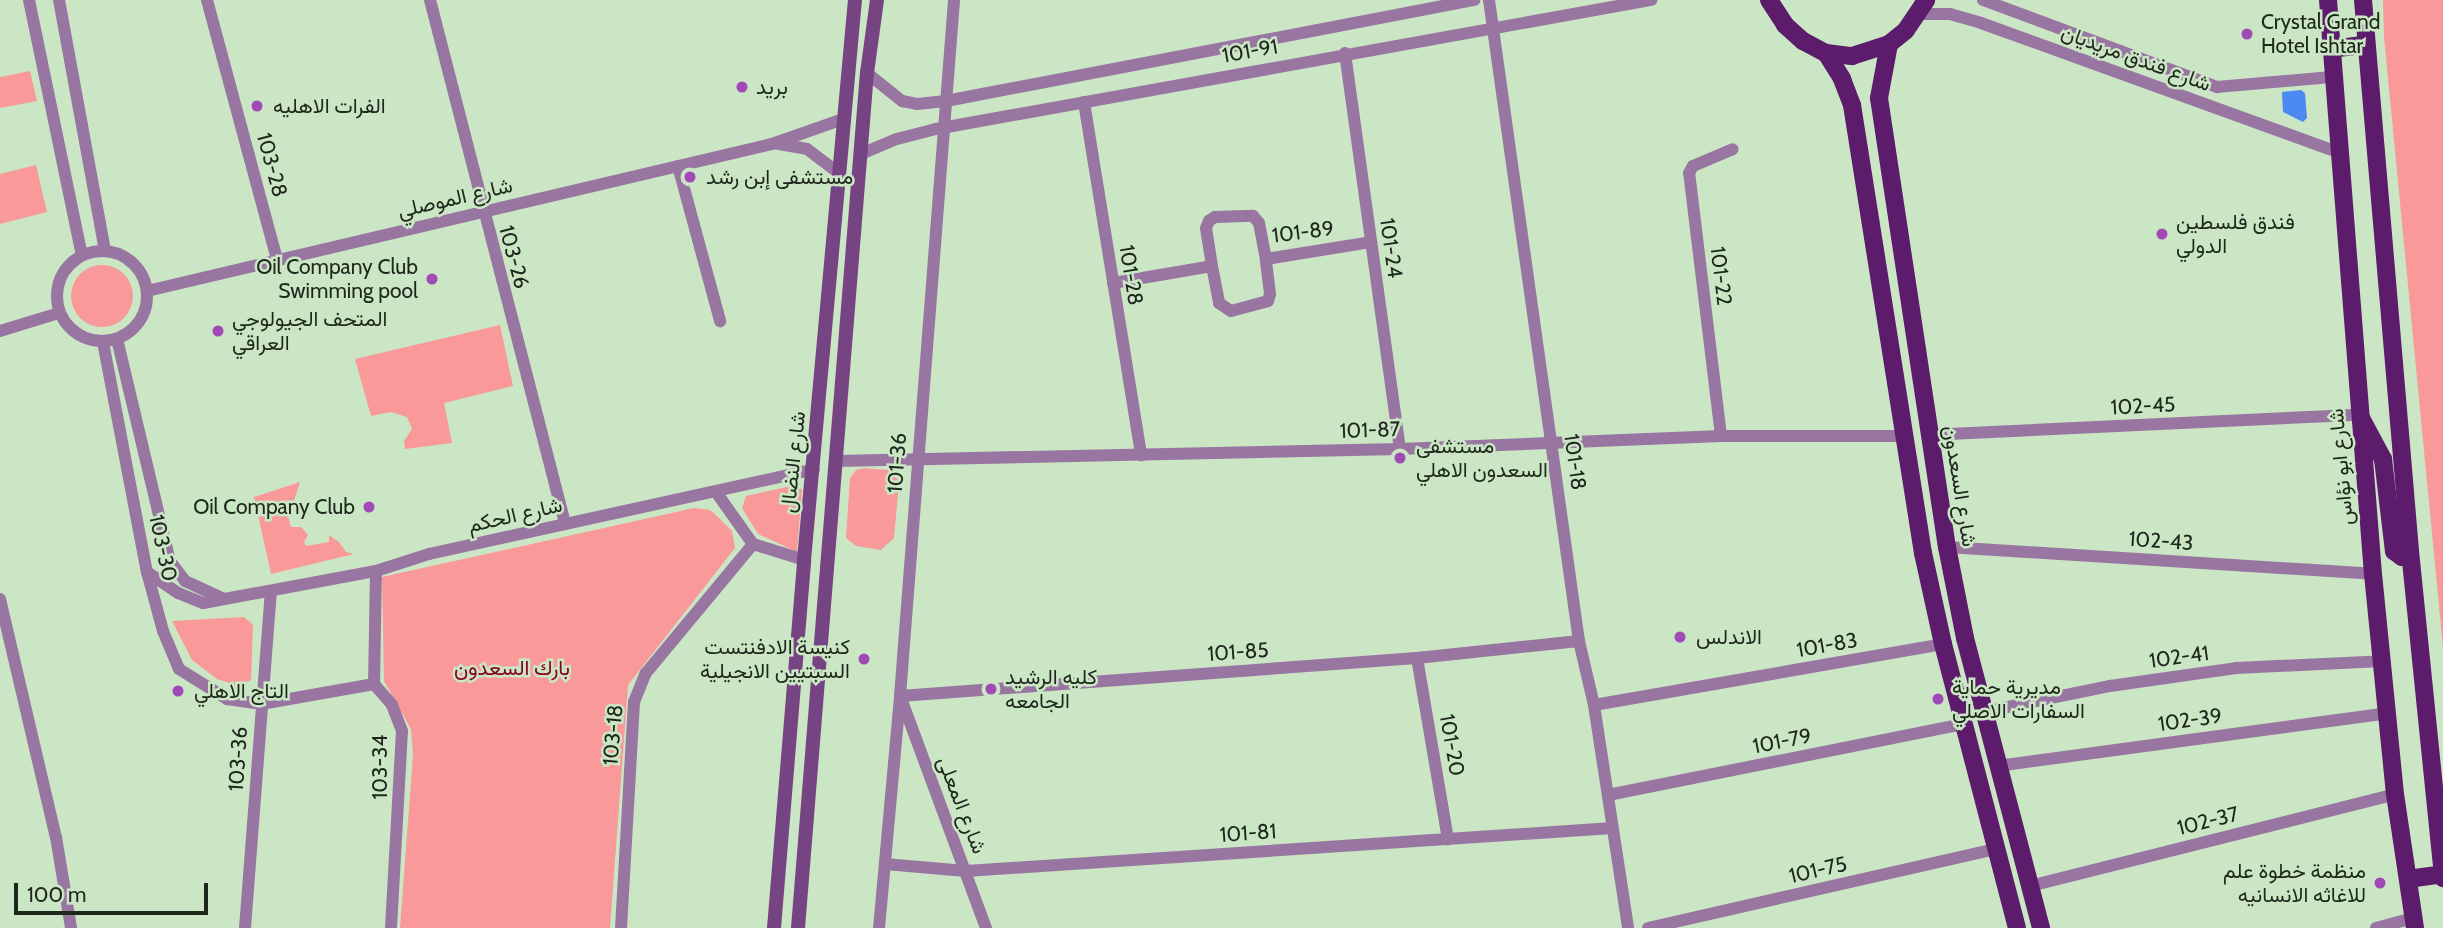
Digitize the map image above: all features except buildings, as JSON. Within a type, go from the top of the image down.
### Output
[{"type":"main road","name":"شارع النضال","points":[[774,928],[804,560],[855,0]]},
{"type":"main road","points":[[876,7],[883,0]]},
{"type":"main road","name":"شارع ابو نؤاس","points":[[2328,0],[2373,574],[2395,794],[2414,923]]},
{"type":"main road","points":[[2363,0],[2410,551],[2443,876],[2408,879]]},
{"type":"main road","points":[[1768,1],[1794,34],[1826,53],[1852,56],[1889,44],[1922,7]]},
{"type":"main road","name":"شارع النضال","points":[[798,928],[867,73],[876,7]]},
{"type":"main road","name":"شارع السعدون","points":[[1889,44],[1879,98],[1947,547],[1983,712],[2040,928]]},
{"type":"main road","points":[[2330,49],[2365,45]]},
{"type":"main road","points":[[1826,53],[1842,79],[1852,105],[1923,553],[2017,928]]},
{"type":"main road","points":[[2359,415],[2383,459],[2394,551],[2402,556],[2410,551]]},
{"type":"street","points":[[29,0],[82,255]]},
{"type":"street","points":[[59,0],[105,251]]},
{"type":"street","name":"103-28","points":[[207,0],[277,260]]},
{"type":"street","name":"103-26","points":[[430,0],[482,212],[565,523]]},
{"type":"street","name":"101-36","points":[[879,928],[900,696],[916,460],[954,0]]},
{"type":"street","name":"101-91","points":[[867,73],[902,101],[917,104],[946,102],[1474,0]]},
{"type":"street","name":"101-18","points":[[1489,0],[1579,641],[1594,705],[1628,928]]},
{"type":"street","name":"101-91","points":[[861,154],[897,139],[944,127],[1651,0]]},
{"type":"street","points":[[1983,0],[2217,87],[2332,77]]},
{"type":"street","name":"شارع فندق مريديان","points":[[1922,7],[2030,40],[2338,152]]},
{"type":"street","points":[[2030,40],[2036,20]]},
{"type":"street","name":"101-24","points":[[1345,53],[1400,449]]},
{"type":"street","points":[[2212,106],[2217,87]]},
{"type":"street","name":"101-28","points":[[1084,102],[1141,456]]},
{"type":"street","name":"شارع الموصلي","points":[[147,291],[772,144],[843,119]]},
{"type":"street","name":"شارع الموصلي","points":[[772,144],[807,149],[840,174]]},
{"type":"street","name":"101-22","points":[[1721,436],[1689,173],[1693,166],[1733,149]]},
{"type":"street","points":[[678,166],[720,321]]},
{"type":"street","name":"101-89","points":[[1212,266],[1206,228],[1209,221],[1215,217],[1253,216],[1259,223],[1266,259],[1371,242]]},
{"type":"street","points":[[105,251],[125,257],[133,264],[140,272],[147,291],[141,320],[131,332],[103,342],[76,334],[59,313],[57,286],[71,262],[82,255],[105,251]]},
{"type":"street","points":[[1113,284],[1212,266],[1219,303],[1231,311],[1268,301],[1270,293],[1266,259]]},
{"type":"street","points":[[0,331],[59,313]]},
{"type":"street","name":"103-30","points":[[117,339],[170,561],[185,581],[224,599]]},
{"type":"street","name":"103-30","points":[[103,342],[147,572],[163,631],[178,669],[228,699],[261,705]]},
{"type":"street","name":"102-45","points":[[1928,435],[2359,415]]},
{"type":"street","name":"101-87","points":[[836,461],[1400,449],[1721,436],[1904,436]]},
{"type":"street","name":"شارع الحكم","points":[[147,572],[178,593],[203,603],[376,571],[429,554],[814,469]]},
{"type":"street","points":[[716,492],[753,544],[804,560]]},
{"type":"street","name":"103-18","points":[[621,928],[634,702],[646,673],[753,544]]},
{"type":"street","name":"102-43","points":[[1947,547],[2373,574]]},
{"type":"street","points":[[261,705],[374,684],[376,571]]},
{"type":"street","name":"103-36","points":[[245,928],[271,592]]},
{"type":"street","points":[[0,599],[56,837],[71,928]]},
{"type":"street","name":"101-85","points":[[900,696],[1417,658],[1579,641]]},
{"type":"street","name":"101-83","points":[[1594,705],[1944,644]]},
{"type":"street","name":"101-20","points":[[1417,658],[1448,839]]},
{"type":"street","name":"102-41","points":[[1983,712],[2110,686],[2236,668],[2382,661]]},
{"type":"street","name":"103-34","points":[[374,684],[391,705],[402,731],[391,928]]},
{"type":"street","name":"شارع المعلى","points":[[900,696],[986,928]]},
{"type":"street","name":"102-39","points":[[1997,766],[2388,713]]},
{"type":"street","name":"101-79","points":[[1608,795],[1964,724]]},
{"type":"street","name":"102-37","points":[[2030,886],[2395,794]]},
{"type":"street","name":"101-81","points":[[886,864],[966,871],[1613,828]]},
{"type":"street","name":"101-75","points":[[1648,928],[1996,849]]},
{"type":"street","points":[[2376,928],[2414,923]]},
{"type":"green space","points":[[2383,0],[2443,0],[2443,647],[2384,37]]},
{"type":"green space","points":[[30,71],[37,101],[0,108],[0,77]]},
{"type":"green space","points":[[36,165],[47,212],[0,224],[0,174]]},
{"type":"green space","points":[[96,265],[108,265],[124,274],[131,284],[131,308],[124,318],[108,327],[96,327],[85,322],[76,313],[71,302],[71,290],[76,279],[85,270]]},
{"type":"green space","points":[[500,325],[513,386],[444,403],[452,443],[405,449],[404,441],[412,429],[407,417],[391,412],[371,416],[355,359]]},
{"type":"green space","points":[[856,470],[888,470],[896,476],[899,483],[894,538],[881,550],[856,546],[846,538],[850,478]]},
{"type":"green space","points":[[300,482],[293,504],[286,508],[291,527],[301,527],[308,535],[304,542],[306,546],[329,542],[329,535],[339,542],[346,552],[354,554],[271,574],[254,497]]},
{"type":"green space","points":[[796,485],[802,490],[797,552],[758,534],[742,508],[746,496]]},
{"type":"green space","name":"بارك السعدون","points":[[694,508],[710,510],[719,518],[732,531],[735,548],[628,685],[610,928],[400,928],[413,755],[411,729],[384,681],[382,577]]},
{"type":"green space","points":[[244,617],[253,625],[251,680],[238,686],[217,679],[192,660],[172,621]]},
{"type":"water","points":[[2301,90],[2305,93],[2307,118],[2303,122],[2283,112],[2282,92]]},
{"type":"place","name":"Crystal Grand Hotel Ishtar","points":[[2247,34]]},
{"type":"place","name":"بريد","points":[[742,87]]},
{"type":"place","name":"الفرات الاهليه","points":[[257,106]]},
{"type":"place","name":"مستشفى إبن رشد","points":[[690,177]]},
{"type":"place","name":"فندق فلسطين الدولي","points":[[2162,234]]},
{"type":"place","name":"Oil Company Club Swimming pool","points":[[432,279]]},
{"type":"place","name":"المتحف الجيولوجي العراقي","points":[[218,331]]},
{"type":"place","name":"مستشفى السعدون الاهلي","points":[[1400,458]]},
{"type":"place","name":"Oil Company Club","points":[[369,507]]},
{"type":"place","name":"الاندلس","points":[[1680,637]]},
{"type":"place","name":"كنيسة الادفنتست السبتيين الانجيلية","points":[[864,659]]},
{"type":"place","name":"كليه الرشيد الجامعه","points":[[991,689]]},
{"type":"place","name":"التاج الاهلي","points":[[178,691]]},
{"type":"place","name":"مديرية حماية السفارات الاصلي","points":[[1938,699]]},
{"type":"place","name":"منظمة خطوة علم للاغاثه الانسانيه","points":[[2380,883]]}]
